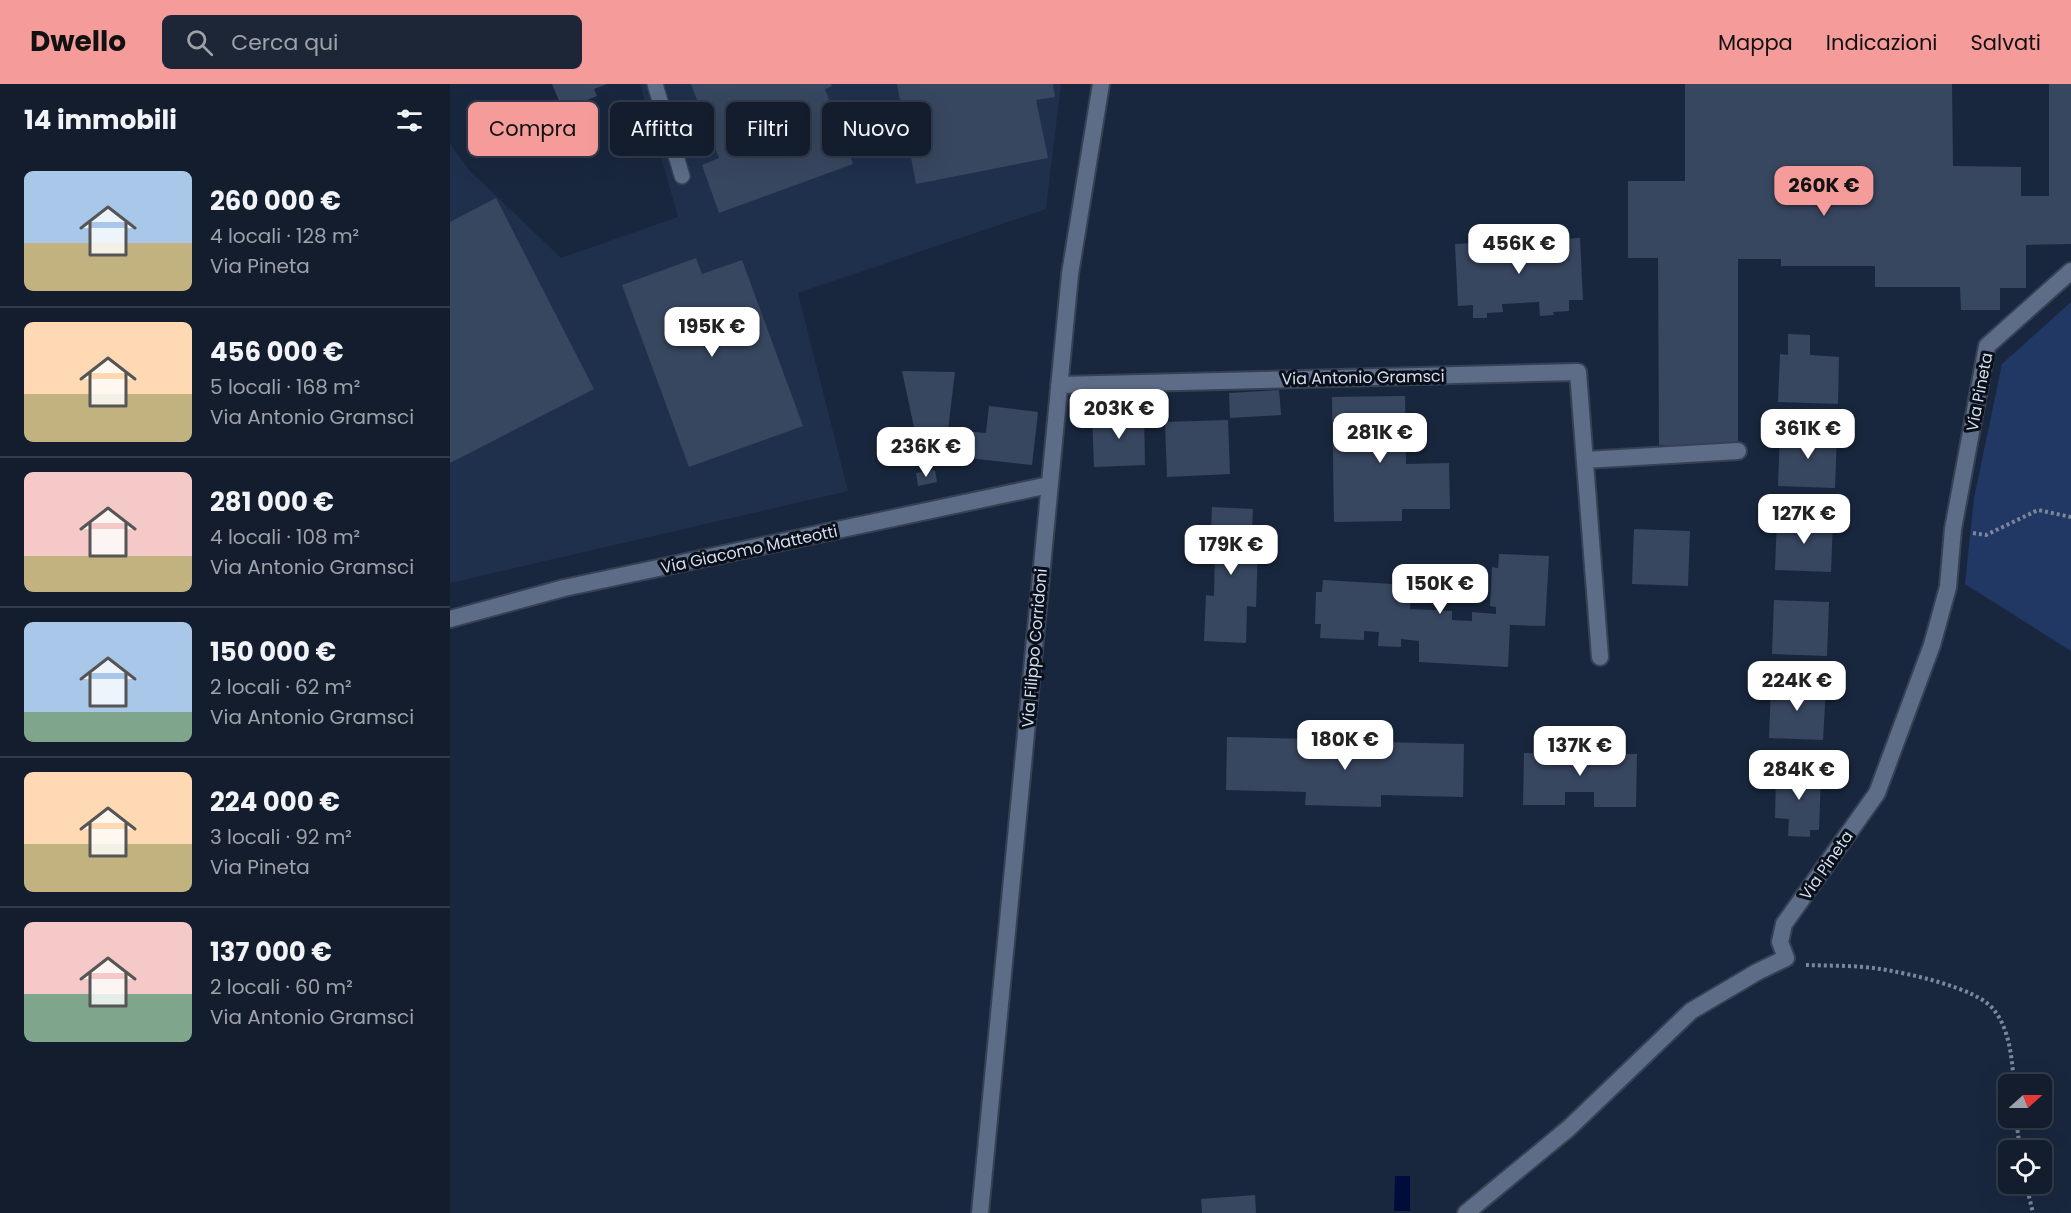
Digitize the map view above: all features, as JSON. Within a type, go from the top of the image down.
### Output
[{"type":"street","name":"Via Filippo Corridoni","points":[[980,1213],[1070,274],[1101,84]]},
{"type":"street","name":"Via Pineta","points":[[1786,958],[1780,942],[1784,924],[1877,793],[1932,645],[1948,587],[1953,529],[1986,346],[2071,271]]},
{"type":"street","name":"Via Antonio Gramsci","points":[[1059,385],[1578,372],[1599,657]]},
{"type":"street","points":[[1585,460],[1738,451]]},
{"type":"street","name":"Via Giacomo Matteotti","points":[[450,619],[564,588],[1049,485]]},
{"type":"street","points":[[1466,1213],[1569,1128],[1691,1011],[1757,972],[1786,958]]},
{"type":"lane","points":[[655,84],[681,176]]},
{"type":"path","points":[[1953,529],[1986,535],[2038,510],[2071,517]]},
{"type":"path","points":[[1786,958],[1804,965],[1880,969],[1966,990],[1988,1003],[1998,1016],[2010,1049],[2013,1074]]},
{"type":"path","points":[[2028,1194],[2033,1213]]},
{"type":"shaded area","points":[[640,84],[1061,84],[1046,209],[798,293],[848,491],[450,583],[450,144],[470,171],[561,258],[678,217],[661,156],[714,156],[714,102],[645,102]]},
{"type":"shaded area","points":[[2071,302],[2071,651],[1965,584],[1974,498],[2002,364]]},
{"type":"shaded area","points":[[1395,1176],[1410,1176],[1410,1211],[1394,1211]]},
{"type":"building","points":[[552,84],[607,84],[594,89],[597,96],[582,102],[560,102]]},
{"type":"building","points":[[691,84],[831,84],[832,86],[825,89],[830,102],[822,102],[822,156],[850,156],[853,164],[719,213],[702,165],[719,158],[714,145],[714,102],[698,102]]},
{"type":"building","points":[[897,84],[1053,84],[1055,97],[1036,100],[1048,158],[916,184],[911,156],[931,156],[931,102],[900,102]]},
{"type":"building","points":[[1685,84],[1952,84],[1953,166],[2021,167],[2021,196],[2049,196],[2049,84],[2071,84],[2071,244],[2026,245],[2026,288],[2000,288],[2000,310],[1961,310],[1960,287],[1875,287],[1875,266],[1781,266],[1781,259],[1738,259],[1738,445],[1659,445],[1658,258],[1628,258],[1628,181],[1685,181]]},
{"type":"building","points":[[496,198],[594,389],[450,463],[450,222]]},
{"type":"building","points":[[1580,238],[1583,300],[1569,300],[1569,311],[1540,316],[1539,302],[1502,304],[1503,312],[1487,313],[1487,318],[1473,318],[1473,305],[1458,306],[1455,244]]},
{"type":"building","points":[[696,258],[702,274],[742,260],[803,426],[689,467],[622,285]]},
{"type":"building","points":[[1788,334],[1810,335],[1810,355],[1839,357],[1838,404],[1778,402],[1780,354],[1788,355]]},
{"type":"building","points":[[902,371],[955,372],[948,430],[914,427]]},
{"type":"building","points":[[1279,390],[1281,415],[1230,418],[1229,393]]},
{"type":"building","points":[[1405,396],[1406,464],[1449,463],[1450,509],[1402,509],[1402,521],[1334,522],[1332,397]]},
{"type":"building","points":[[989,406],[1038,412],[1032,465],[960,457],[963,431],[986,433]]},
{"type":"building","points":[[1144,413],[1145,465],[1094,467],[1092,414]]},
{"type":"building","points":[[1228,420],[1230,474],[1167,477],[1165,422]]},
{"type":"building","points":[[1780,432],[1837,434],[1835,488],[1778,486]]},
{"type":"building","points":[[935,470],[937,482],[918,486],[916,473]]},
{"type":"building","points":[[1212,507],[1253,509],[1251,546],[1258,546],[1256,607],[1247,606],[1246,643],[1204,641],[1206,595],[1214,596],[1215,553],[1210,553]]},
{"type":"building","points":[[1777,517],[1833,519],[1831,572],[1775,570]]},
{"type":"building","points":[[1634,529],[1690,531],[1688,586],[1632,584]]},
{"type":"building","points":[[1499,554],[1549,556],[1545,626],[1510,625],[1508,667],[1419,662],[1419,641],[1401,639],[1401,647],[1378,646],[1379,632],[1364,631],[1364,640],[1320,638],[1321,624],[1315,624],[1316,592],[1322,592],[1323,580],[1411,585],[1410,609],[1452,611],[1452,620],[1472,621],[1472,612],[1496,614],[1496,607],[1490,606],[1492,567],[1498,568]]},
{"type":"building","points":[[1774,600],[1829,602],[1827,656],[1772,654]]},
{"type":"building","points":[[1771,685],[1826,687],[1823,740],[1769,738]]},
{"type":"building","points":[[1227,737],[1309,739],[1308,753],[1383,755],[1383,742],[1464,744],[1463,797],[1381,795],[1381,807],[1305,805],[1306,792],[1226,790]]},
{"type":"building","points":[[1558,747],[1602,747],[1602,754],[1637,754],[1636,807],[1594,807],[1594,792],[1565,792],[1565,805],[1523,805],[1524,753],[1558,754]]},
{"type":"building","points":[[1776,771],[1821,773],[1819,830],[1810,830],[1810,837],[1788,836],[1789,819],[1775,818]]},
{"type":"building","points":[[1255,1195],[1256,1213],[1202,1213],[1201,1199]]}]
